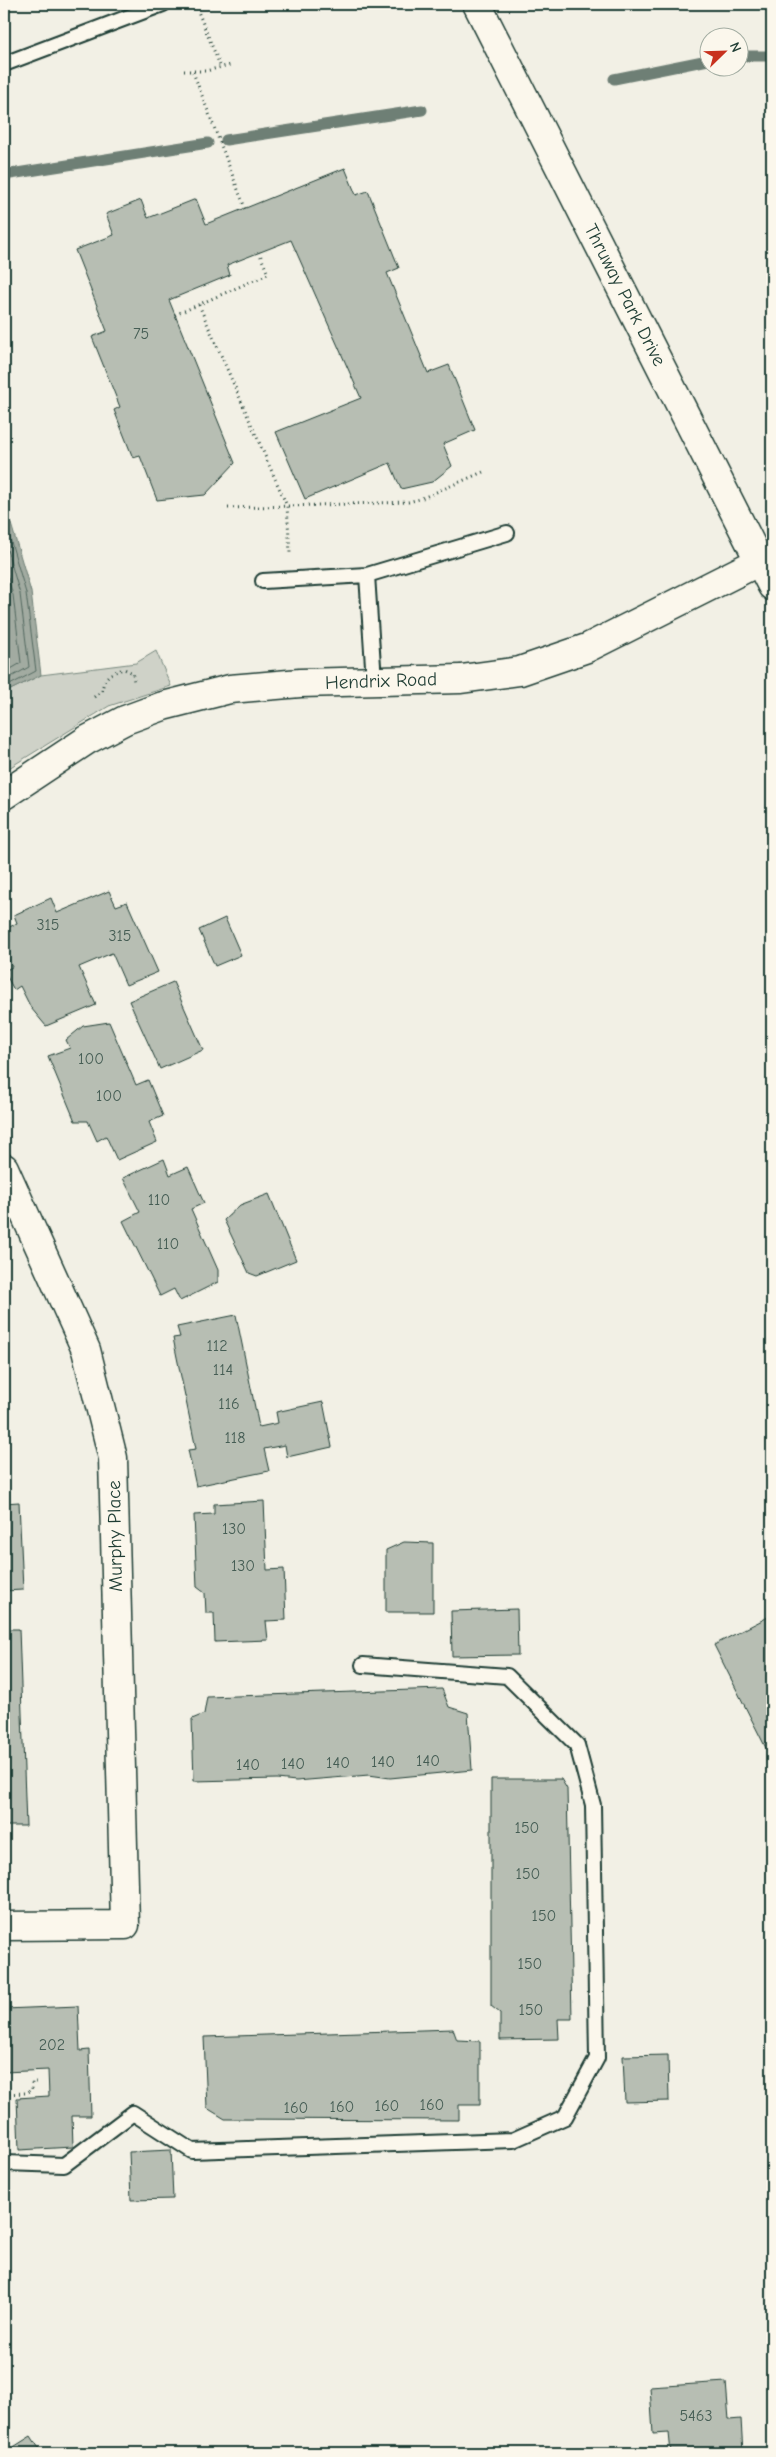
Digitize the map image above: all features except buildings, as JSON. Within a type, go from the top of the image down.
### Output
[{"type":"street","name":"Thruway Park Drive","points":[[477,4],[772,586]]},
{"type":"street","name":"Hendrix Road","points":[[4,795],[87,740],[125,720],[163,706],[230,689],[300,683],[461,678],[520,671],[587,648],[760,561]]},
{"type":"street","name":"Murphy Place","points":[[4,1168],[86,1350],[113,1458],[125,1925],[4,1926]]},
{"type":"lane","points":[[4,64],[163,4]]},
{"type":"lane","points":[[263,582],[367,575],[507,533]]},
{"type":"lane","points":[[367,575],[374,681]]},
{"type":"lane","points":[[4,2163],[64,2165],[133,2113],[192,2152],[513,2140],[565,2117],[597,2058],[593,1805],[577,1745],[507,1676],[363,1665]]},
{"type":"path","points":[[195,4],[221,68]]},
{"type":"path","points":[[184,71],[193,72],[230,65]]},
{"type":"path","points":[[193,72],[245,208]]},
{"type":"path","points":[[175,315],[268,274],[259,252]]},
{"type":"path","points":[[199,305],[287,506],[292,580]]},
{"type":"path","points":[[228,508],[408,502],[420,499],[483,472]]},
{"type":"path","points":[[107,694],[102,691],[104,680],[110,672],[124,669],[133,673],[134,686]]},
{"type":"path","points":[[4,2094],[26,2093],[32,2090],[32,2082],[36,2082]]},
{"type":"shaded area","points":[[156,651],[171,686],[109,706],[4,771],[4,693],[41,675],[136,663]]},
{"type":"water","points":[[4,500],[31,592],[41,675],[4,693]]},
{"type":"waterway","points":[[748,56],[772,56]]},
{"type":"waterway","points":[[614,79],[698,62]]},
{"type":"waterway","points":[[226,140],[422,110]]},
{"type":"waterway","points":[[4,175],[208,143]]}]
